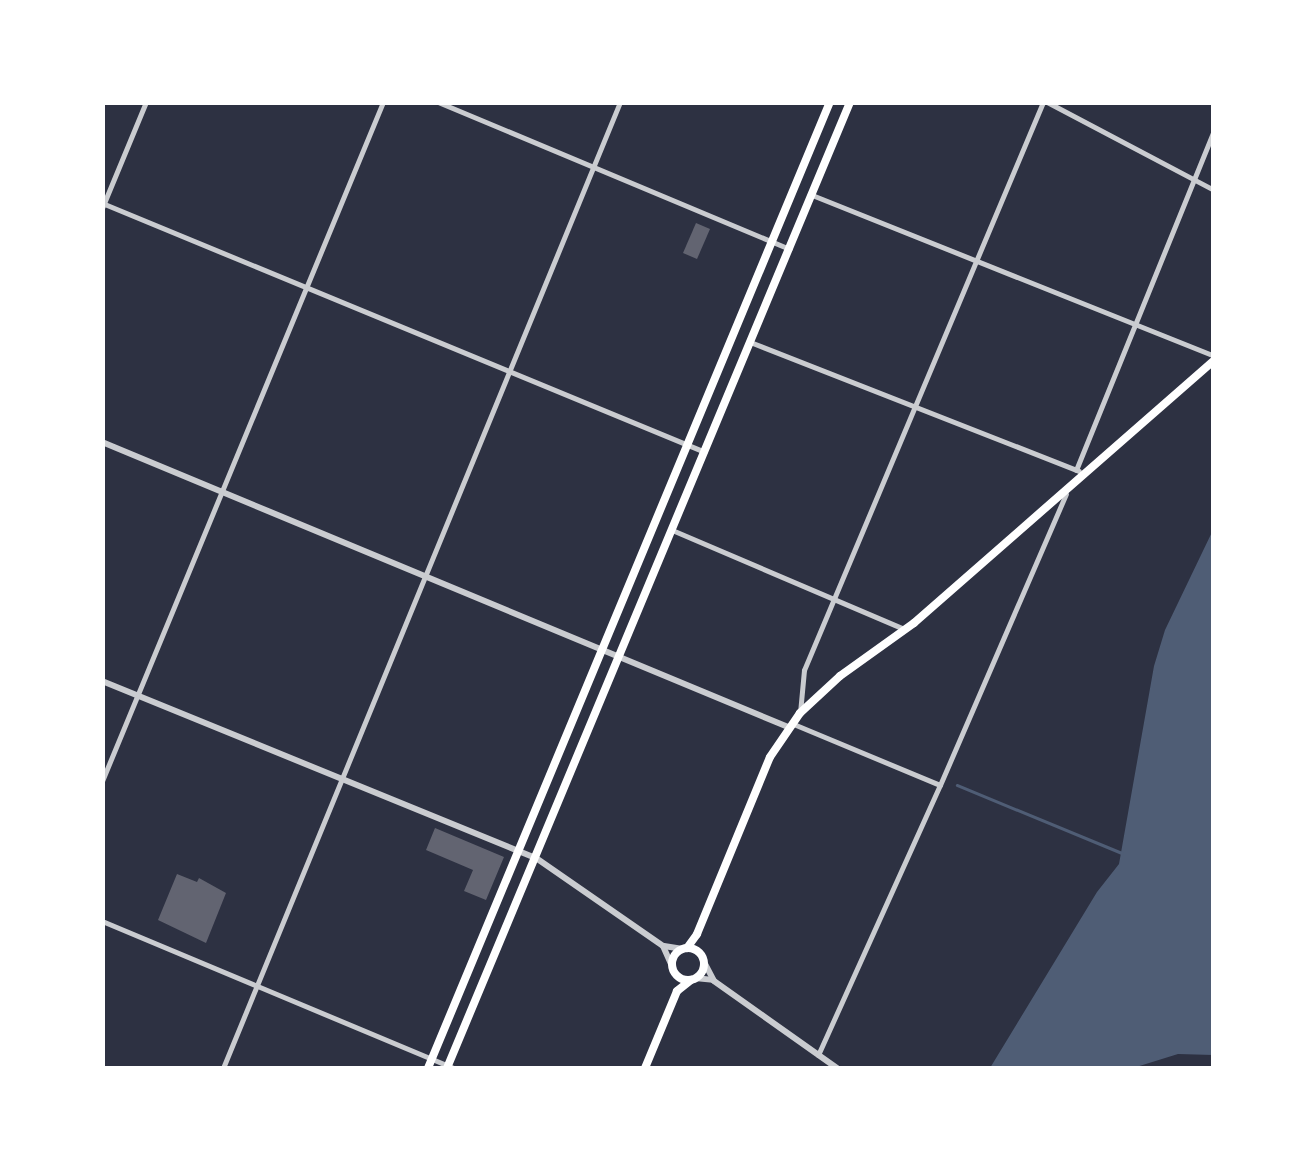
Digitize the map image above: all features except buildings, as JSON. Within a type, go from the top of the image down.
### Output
[{"type":"main road","points":[[428,1068],[830,102]]},
{"type":"main road","points":[[450,1068],[850,102]]},
{"type":"main road","points":[[677,991],[674,955],[697,934],[770,757],[789,725],[840,676],[906,630],[1079,471],[1214,358]]},
{"type":"main road","points":[[645,1068],[677,991],[693,979],[702,958],[697,934]]},
{"type":"main road","points":[[685,948],[702,958]]},
{"type":"main road","points":[[673,968],[693,979]]},
{"type":"street","points":[[146,102],[103,204],[705,452]]},
{"type":"street","points":[[102,780],[382,102]]},
{"type":"street","points":[[438,102],[789,249]]},
{"type":"street","points":[[224,1068],[620,102]]},
{"type":"street","points":[[800,713],[804,670],[974,258],[1045,102],[1214,190]]},
{"type":"street","points":[[750,342],[1079,471],[1133,322],[1214,130]]},
{"type":"street","points":[[812,195],[1214,358]]},
{"type":"street","points":[[102,442],[940,785]]},
{"type":"street","points":[[818,1056],[1071,482]]},
{"type":"street","points":[[672,530],[906,630]]},
{"type":"street","points":[[102,680],[536,858],[663,946],[685,948]]},
{"type":"street","points":[[102,922],[450,1068]]},
{"type":"street","points":[[663,946],[673,968]]},
{"type":"street","points":[[702,958],[714,981],[837,1068]]},
{"type":"street","points":[[693,979],[714,981]]},
{"type":"water","points":[[1213,530],[1213,1055],[1178,1054],[1133,1068],[990,1068],[1097,892],[1119,864],[1154,666],[1165,630]]},
{"type":"waterway","points":[[957,785],[1122,853]]}]
